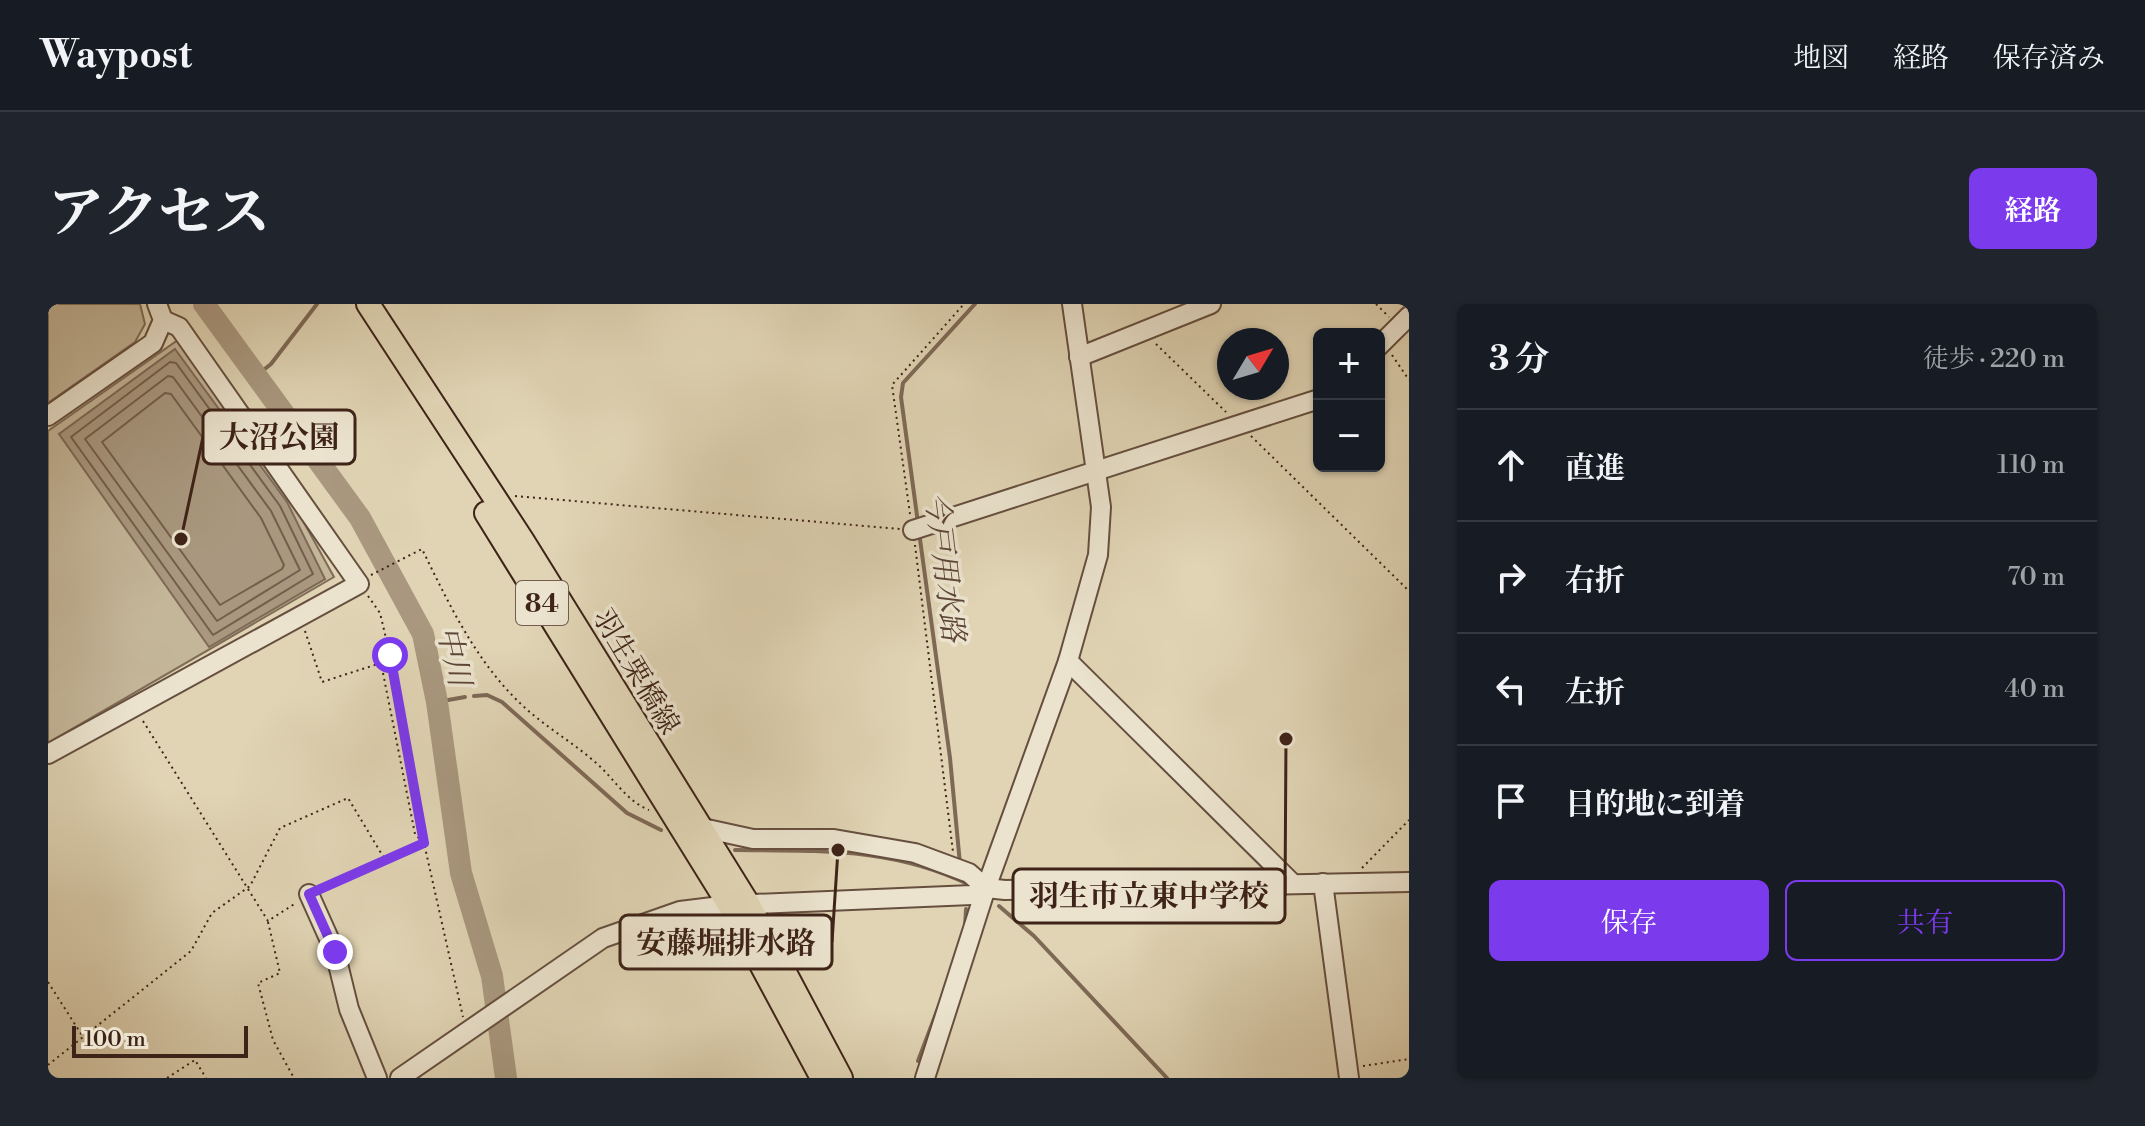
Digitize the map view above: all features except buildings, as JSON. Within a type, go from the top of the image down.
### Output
[{"type":"main road","name":"羽生栗橋線","points":[[350,304],[510,550],[670,814],[739,905],[841,1078]]},
{"type":"main road","name":"羽生栗橋線","points":[[368,304],[492,494],[698,827],[822,1078]]},
{"type":"street","points":[[925,1078],[986,888],[1068,661],[1098,555],[1101,507],[1072,304]]},
{"type":"street","points":[[1079,357],[1211,304]]},
{"type":"street","points":[[48,416],[153,343],[160,312],[179,327],[359,584],[48,754]]},
{"type":"street","points":[[1385,340],[1404,321]]},
{"type":"street","points":[[913,530],[1316,400]]},
{"type":"street","points":[[1068,661],[1291,882]]},
{"type":"street","points":[[698,827],[753,839],[834,839],[915,853],[969,873],[986,888]]},
{"type":"street","points":[[400,1078],[603,938],[680,911],[739,905],[972,895],[986,888],[1409,882]]},
{"type":"street","points":[[1323,883],[1348,1073]]},
{"type":"street","points":[[309,894],[335,952],[349,1009],[377,1078]]},
{"type":"path","points":[[952,866],[913,530],[892,385],[964,304]]},
{"type":"path","points":[[1376,304],[1404,321]]},
{"type":"path","points":[[1144,332],[1409,591]]},
{"type":"path","points":[[1385,349],[1409,380]]},
{"type":"path","points":[[492,494],[913,530]]},
{"type":"path","points":[[466,1032],[424,843],[380,613],[359,584],[422,549],[454,615],[488,666],[521,704],[597,763],[634,803],[670,814]]},
{"type":"path","points":[[300,615],[322,682],[381,663],[415,834],[424,843]]},
{"type":"path","points":[[134,706],[268,921],[280,973],[258,983],[273,1040],[294,1078]]},
{"type":"path","points":[[48,1065],[191,951],[212,913],[246,888],[280,828],[348,798],[384,858]]},
{"type":"path","points":[[1347,883],[1409,820]]},
{"type":"path","points":[[268,921],[309,894],[384,858],[424,843]]},
{"type":"path","points":[[48,982],[83,1038]]},
{"type":"path","points":[[1348,1073],[1409,1059]]},
{"type":"path","points":[[167,1078],[195,1060],[206,1078]]},
{"type":"shaded area","points":[[48,304],[140,304],[145,324],[135,342],[48,403]]},
{"type":"shaded area","points":[[178,340],[292,501],[334,577],[48,743],[48,431]]},
{"type":"water","points":[[175,349],[287,502],[325,579],[209,647],[59,434]]},
{"type":"waterway","name":"中川","points":[[204,304],[360,518],[423,634],[437,702],[461,873],[492,976],[506,1078]]},
{"type":"waterway","points":[[256,376],[271,364],[317,304]]},
{"type":"waterway","name":"今戸用水路","points":[[918,523],[901,397],[903,383],[975,304]]},
{"type":"waterway","name":"今戸用水路","points":[[919,532],[950,758],[960,864]]},
{"type":"waterway","points":[[474,696],[487,695],[502,702],[627,813],[661,830]]},
{"type":"waterway","points":[[437,702],[465,697]]},
{"type":"waterway","points":[[735,850],[826,851],[884,857],[941,873],[970,885]]},
{"type":"waterway","points":[[999,906],[1034,936],[1167,1078]]},
{"type":"waterway","name":"今戸用水路","points":[[965,927],[966,909]]},
{"type":"waterway","name":"今戸用水路","points":[[918,1061],[940,1003]]},
{"type":"place","name":"大沼公園","points":[[181,539]]},
{"type":"place","name":"羽生市立東中学校","points":[[1286,739]]},
{"type":"place","name":"安藤堀排水路","points":[[838,850]]},
{"type":"route","points":[[335,952],[309,894],[384,858],[424,843],[390,655]]}]
